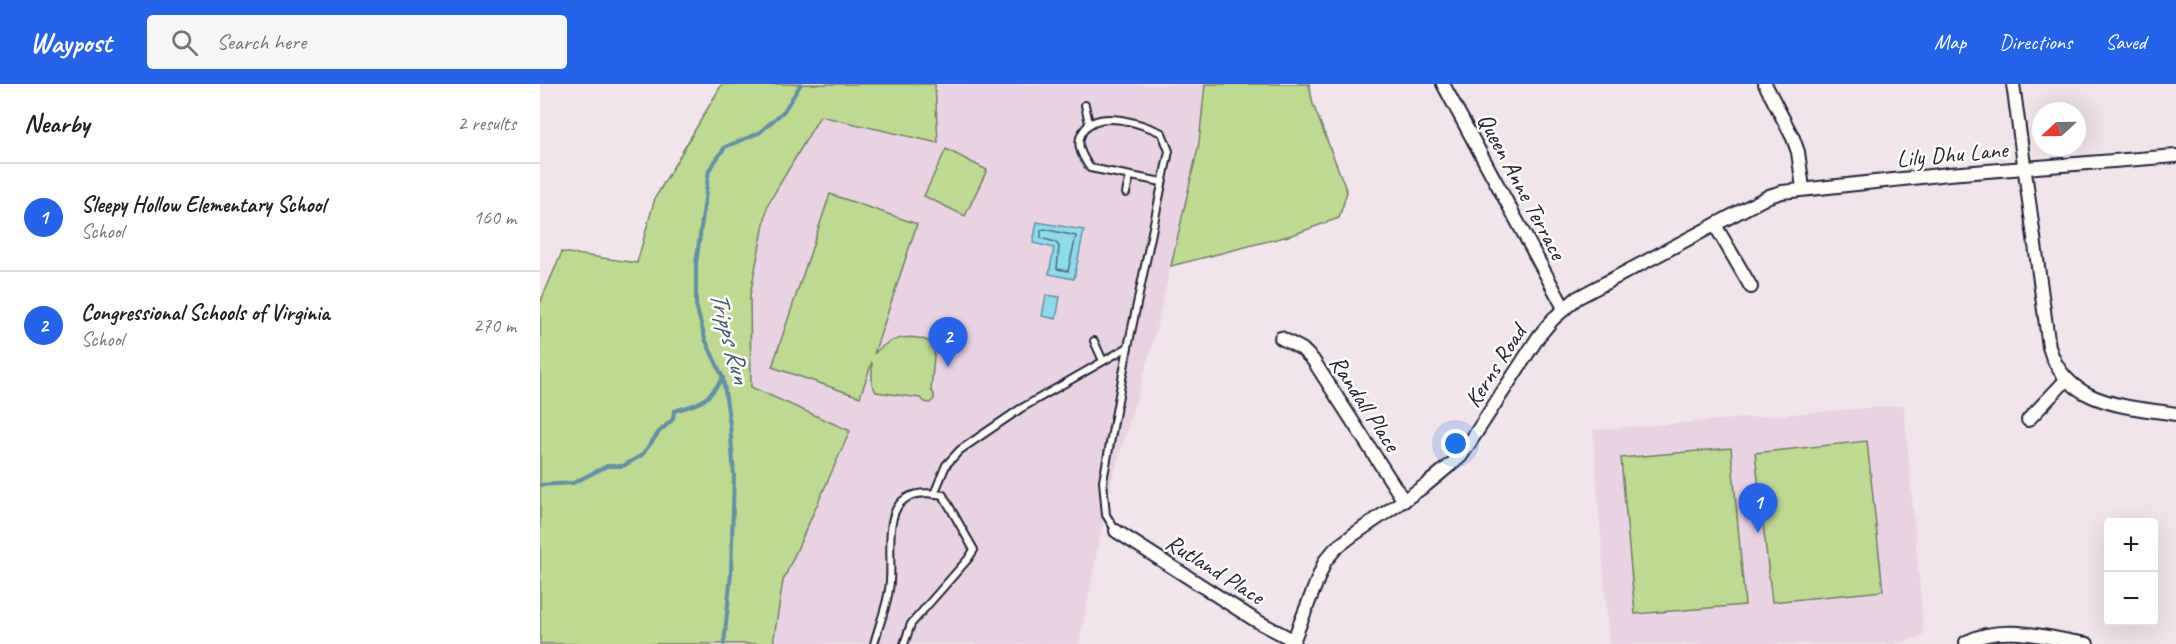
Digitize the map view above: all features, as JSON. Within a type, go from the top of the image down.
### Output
[{"type":"street","name":"Queen Anne Terrace","points":[[1443,84],[1564,308]]},
{"type":"street","points":[[1765,84],[1793,138],[1798,152],[1803,188]]},
{"type":"street","points":[[2013,84],[2052,358],[2067,379],[2086,394],[2097,399],[2176,414]]},
{"type":"street","name":"Lily Dhu Lane","points":[[1803,188],[2176,156]]},
{"type":"street","name":"Kerns Road","points":[[1292,642],[1320,571],[1331,555],[1353,535],[1404,501],[1461,456],[1539,336],[1564,308],[1577,298],[1769,196],[1803,188]]},
{"type":"street","points":[[1715,225],[1751,287]]},
{"type":"street","name":"Randall Place","points":[[1281,338],[1302,350],[1313,360],[1404,501]]},
{"type":"street","points":[[2028,420],[2067,379]]},
{"type":"street","name":"Rutland Place","points":[[1116,531],[1292,642]]},
{"type":"street","points":[[1966,642],[1980,635],[2012,632],[2087,644]]},
{"type":"lane","points":[[1085,105],[1089,123]]},
{"type":"lane","points":[[1116,531],[1106,515],[1103,482],[1128,347],[1169,151],[1162,133],[1144,124],[1104,118],[1089,123],[1079,137],[1080,154],[1090,168],[1162,182]]},
{"type":"lane","points":[[1126,193],[1130,176]]},
{"type":"lane","points":[[1094,341],[1103,361]]},
{"type":"lane","points":[[934,494],[946,465],[960,450],[1020,409],[1128,347]]},
{"type":"lane","points":[[873,644],[890,582],[889,536],[893,513],[906,499],[925,492],[943,495],[974,550],[969,559],[912,624],[904,644]]},
{"type":"shaded area","points":[[935,84],[1205,84],[1199,143],[1152,347],[1110,487],[1079,644],[773,644],[783,581],[850,431],[751,387],[750,295],[768,204],[820,116],[938,143]]},
{"type":"shaded area","points":[[1904,405],[1924,636],[1894,644],[1609,644],[1593,430]]},
{"type":"green space","points":[[722,84],[935,84],[938,143],[820,116],[768,204],[750,295],[751,387],[850,431],[783,581],[773,644],[540,644],[540,303],[562,252],[637,263],[655,198]]},
{"type":"green space","points":[[1205,84],[1309,84],[1313,104],[1347,192],[1339,218],[1292,235],[1171,266],[1199,143]]},
{"type":"green space","points":[[946,149],[987,170],[965,216],[924,196]]},
{"type":"green space","points":[[830,194],[917,224],[874,354],[887,343],[902,338],[919,338],[935,345],[931,390],[934,399],[930,403],[920,398],[876,392],[872,384],[872,362],[860,397],[772,367]]},
{"type":"green space","points":[[1867,441],[1883,591],[1772,602],[1755,453]]},
{"type":"green space","points":[[1731,448],[1745,605],[1635,614],[1621,458]]},
{"type":"water","points":[[1037,222],[1084,230],[1074,279],[1049,274],[1054,248],[1033,243]]},
{"type":"water","points":[[1046,295],[1060,297],[1056,319],[1042,316]]},
{"type":"waterway","name":"Tripps Run","points":[[724,644],[731,573],[734,476],[723,378],[705,339],[696,305],[696,264],[709,170],[725,147],[759,133],[784,111],[801,84]]},
{"type":"waterway","points":[[540,485],[573,483],[607,466],[623,466],[642,455],[659,432],[673,419],[674,411],[703,400],[723,378]]},
{"type":"place","name":"Congressional Schools of Virginia","points":[[948,367]]},
{"type":"place","name":"Sleepy Hollow Elementary School","points":[[1758,533]]}]
